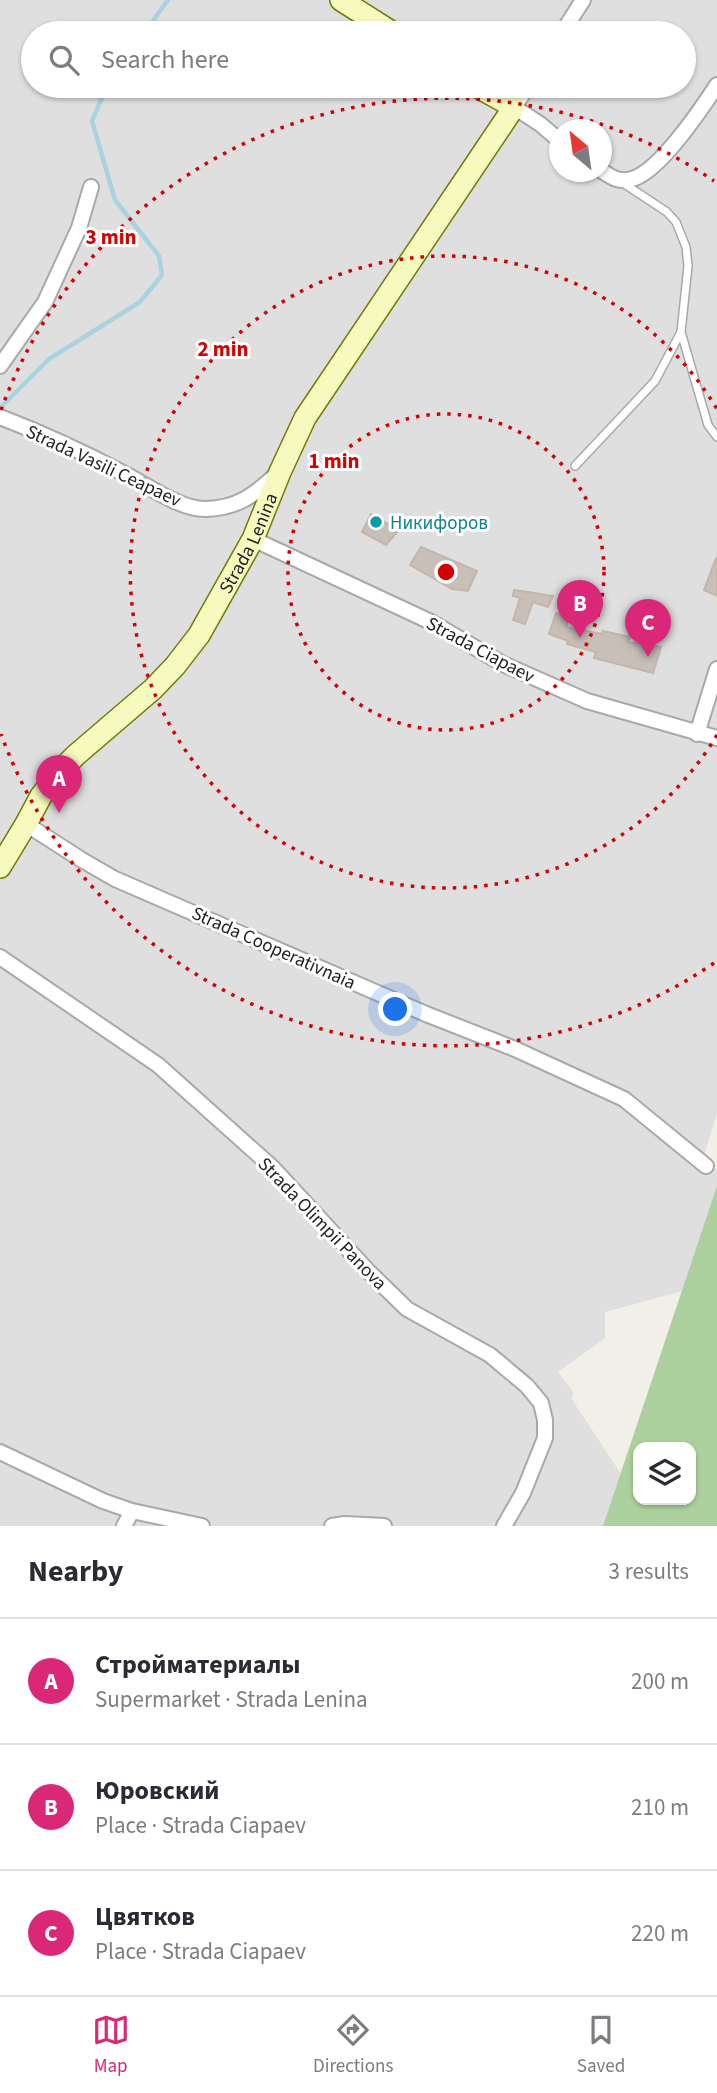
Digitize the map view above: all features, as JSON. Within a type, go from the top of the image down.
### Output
[{"type":"street","points":[[341,0],[374,21]]},
{"type":"street","points":[[570,21],[583,0]]},
{"type":"street","points":[[612,177],[620,181],[634,179],[649,169],[696,118],[717,85]]},
{"type":"street","points":[[498,98],[549,132]]},
{"type":"street","name":"Strada Lenina","points":[[0,867],[41,796],[61,771],[153,689],[199,635],[253,539],[304,418],[520,98]]},
{"type":"street","points":[[0,366],[45,302],[79,228],[92,187]]},
{"type":"street","name":"Strada Vasili Ceapaev","points":[[0,417],[122,472],[176,501],[203,509],[232,507],[255,494],[280,472]]},
{"type":"street","name":"Strada Ciapaev","points":[[253,539],[433,623],[503,664],[587,701],[717,738]]},
{"type":"street","points":[[698,733],[717,669]]},
{"type":"street","name":"Strada Cooperativnaia","points":[[26,824],[115,878],[425,1014],[515,1049],[624,1099],[706,1166]]},
{"type":"street","name":"Strada Olimpii Panova","points":[[0,957],[158,1065],[273,1168],[407,1309],[490,1355],[527,1386],[541,1403],[545,1438],[523,1493],[504,1526]]},
{"type":"street","points":[[0,1452],[103,1501],[132,1511],[202,1526]]},
{"type":"street","points":[[124,1526],[132,1511]]},
{"type":"street","points":[[332,1526],[384,1526]]},
{"type":"lane","points":[[620,181],[667,212],[676,222],[687,247],[688,266],[681,332],[708,425],[717,437]]},
{"type":"lane","points":[[575,466],[654,381],[681,332]]},
{"type":"shaded area","points":[[0,0],[717,0],[717,1114],[704,1155],[717,1170],[717,1211],[701,1286],[605,1312],[605,1338],[558,1372],[572,1390],[571,1398],[633,1492],[633,1505],[641,1505],[648,1515],[639,1526],[0,1526]]},
{"type":"green space","points":[[717,1186],[717,1526],[603,1526]]},
{"type":"building","name":"Никифоров","points":[[371,514],[399,530],[386,545],[362,532]]},
{"type":"building","points":[[421,547],[477,571],[468,591],[452,589],[410,565]]},
{"type":"building","points":[[717,559],[717,596],[704,590]]},
{"type":"building","points":[[514,590],[553,596],[548,607],[533,602],[525,624],[513,620],[520,598],[513,596]]},
{"type":"building","points":[[556,613],[569,617],[566,627],[602,634],[603,631],[630,637],[628,642],[661,647],[653,673],[594,658],[596,652],[567,644],[568,641],[549,634]]},
{"type":"waterway","points":[[153,21],[168,0]]},
{"type":"waterway","points":[[0,416],[2,406],[49,359],[140,302],[162,275],[159,256],[115,200],[92,121],[102,98]]},
{"type":"place","name":"Никифоров","points":[[376,522]]},
{"type":"place","name":"Юровский","points":[[580,638]]},
{"type":"place","name":"Цвятков","points":[[648,657]]},
{"type":"place","name":"Стройматериалы","points":[[59,813]]}]
